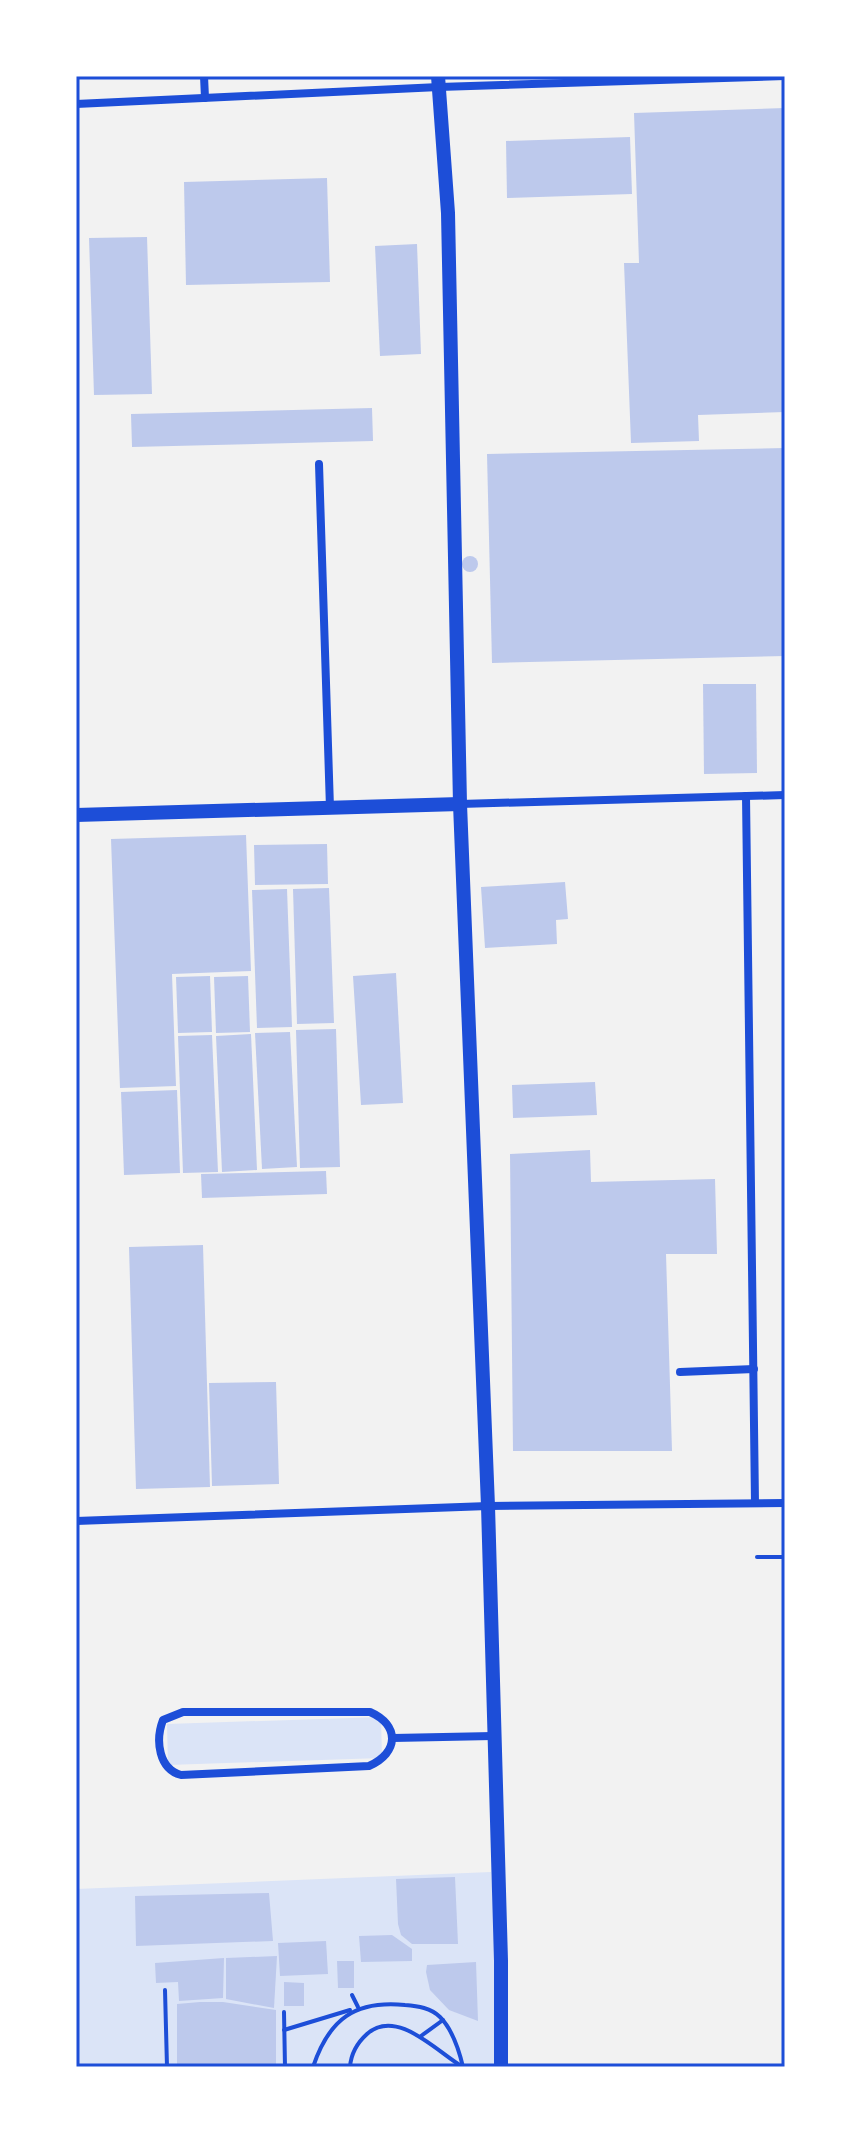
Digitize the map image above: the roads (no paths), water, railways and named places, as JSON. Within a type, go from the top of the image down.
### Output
[{"type":"street","points":[[204,76],[205,98]]},
{"type":"street","points":[[76,104],[438,81],[784,76]]},
{"type":"street","points":[[438,81],[448,213],[460,804],[488,1506],[501,1961],[501,2067]]},
{"type":"street","points":[[319,464],[330,808]]},
{"type":"street","points":[[76,815],[785,795]]},
{"type":"street","points":[[746,796],[755,1503]]},
{"type":"street","points":[[680,1372],[754,1369]]},
{"type":"street","points":[[76,1521],[488,1506],[785,1503]]},
{"type":"street","points":[[183,1712],[370,1712],[380,1716],[389,1726],[393,1738],[388,1753],[381,1761],[369,1766],[181,1775],[170,1772],[162,1763],[160,1729],[163,1720],[183,1712]]},
{"type":"street","points":[[393,1738],[493,1736]]}]
